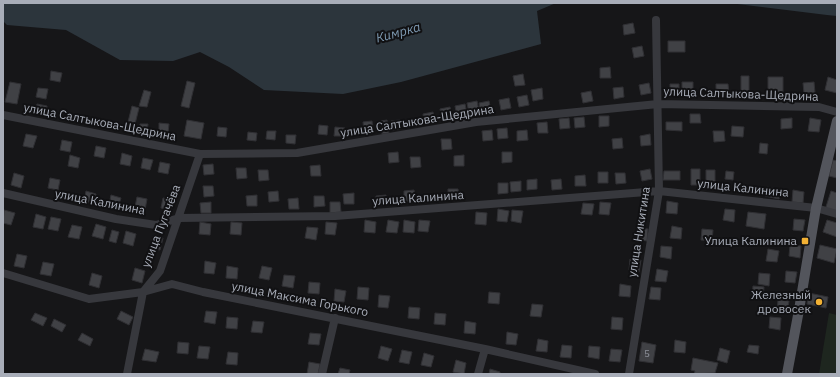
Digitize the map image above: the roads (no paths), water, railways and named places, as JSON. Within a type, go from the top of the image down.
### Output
[{"type":"main road","points":[[787,374],[816,208],[837,121]]},
{"type":"street","name":"улица Никитина","points":[[629,374],[659,191],[656,20]]},
{"type":"street","name":"улица Салтыкова-Щедрина","points":[[3,115],[200,154],[296,153],[476,122],[658,104],[819,107],[837,112]]},
{"type":"street","name":"улица Пугачёва","points":[[127,374],[143,292],[160,271],[200,154]]},
{"type":"street","name":"улица Калинина","points":[[3,193],[116,219],[156,225],[179,218],[335,216],[659,191],[816,208],[837,214]]},
{"type":"street","name":"улица Максима Горького","points":[[3,273],[89,299],[143,292],[172,284],[203,292],[485,349],[595,374]]},
{"type":"street","points":[[322,374],[335,318]]},
{"type":"street","points":[[478,374],[485,349]]},
{"type":"water","name":"Кимрка","points":[[3,3],[556,3],[537,11],[541,44],[401,82],[343,94],[264,90],[229,67],[200,52],[173,61],[120,60],[66,30],[7,25],[3,21]]},
{"type":"water","points":[[729,3],[837,3],[837,16],[827,15]]},
{"type":"place","name":"Улица Калинина","points":[[805,241]]},
{"type":"place","name":"Железный дровосек","points":[[819,302]]}]
